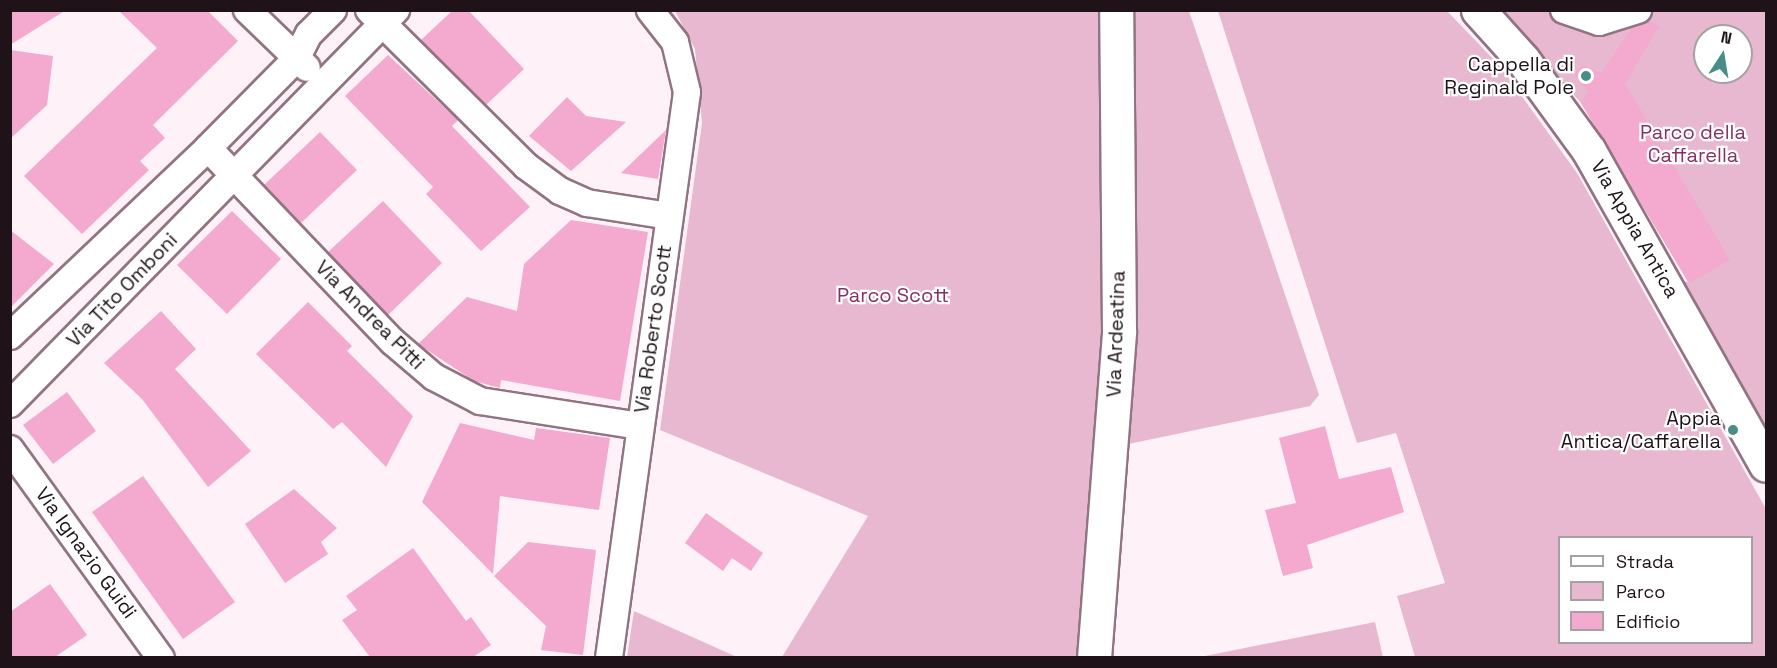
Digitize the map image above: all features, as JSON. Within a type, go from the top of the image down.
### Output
[{"type":"street","points":[[247,10],[296,59],[324,83]]},
{"type":"street","name":"Via Tito Omboni","points":[[10,336],[208,148],[296,59],[309,34],[333,10]]},
{"type":"street","name":"Via Roberto Scott","points":[[609,657],[686,86],[675,42],[650,10]]},
{"type":"street","name":"Via Ardeatina","points":[[1094,657],[1119,331],[1116,10]]},
{"type":"street","name":"Via Appia Antica","points":[[1478,10],[1523,60],[1589,151],[1767,465]]},
{"type":"street","points":[[1563,10],[1599,22],[1638,10]]},
{"type":"street","points":[[383,15],[526,166],[560,191],[587,203],[669,216]]},
{"type":"street","name":"Via Tito Omboni","points":[[10,404],[324,83],[383,15]]},
{"type":"street","points":[[208,148],[234,175]]},
{"type":"street","name":"Via Andrea Pitti","points":[[234,175],[393,342],[434,377],[480,401],[639,426]]},
{"type":"street","name":"Via Ignazio Guidi","points":[[10,449],[161,657]]},
{"type":"green space","name":"Parco Scott","points":[[675,11],[1105,11],[1106,327],[1078,657],[782,657],[868,516],[660,430],[702,123],[695,49]]},
{"type":"green space","points":[[1130,11],[1189,11],[1319,395],[1310,406],[1119,446]]},
{"type":"green space","points":[[1218,11],[1447,11],[1500,66],[1577,173],[1766,509],[1766,657],[1415,657],[1397,596],[1445,583],[1396,433],[1357,443]]},
{"type":"green space","name":"Parco della Caffarella","points":[[1499,11],[1766,11],[1766,441],[1683,281],[1688,282],[1581,103]]},
{"type":"green space","points":[[634,611],[737,657],[627,657]]},
{"type":"green space","points":[[1375,622],[1383,657],[1200,657]]},
{"type":"building","points":[[10,10],[66,10],[10,45]]},
{"type":"building","points":[[118,10],[207,10],[238,41],[153,125],[165,138],[140,161],[149,170],[82,234],[24,176],[157,48]]},
{"type":"building","points":[[453,10],[468,10],[524,69],[486,105],[421,40]]},
{"type":"building","points":[[1649,20],[1659,26],[1625,84],[1730,260],[1689,283],[1581,103],[1588,92],[1575,74],[1582,65],[1601,73],[1632,28]]},
{"type":"building","points":[[10,50],[53,56],[47,105],[10,139]]},
{"type":"building","points":[[388,55],[458,120],[452,126],[530,207],[481,251],[426,194],[433,187],[345,96]]},
{"type":"building","points":[[567,97],[586,116],[626,122],[571,171],[529,136]]},
{"type":"building","points":[[666,130],[658,179],[621,173]]},
{"type":"building","points":[[320,132],[357,170],[301,223],[264,185]]},
{"type":"building","points":[[383,201],[442,263],[388,315],[328,252]]},
{"type":"building","points":[[232,211],[281,259],[227,314],[177,265]]},
{"type":"building","points":[[571,220],[648,232],[620,401],[501,380],[500,388],[474,381],[418,344],[467,297],[517,311],[524,264]]},
{"type":"building","points":[[10,230],[54,264],[10,308]]},
{"type":"building","points":[[308,302],[352,346],[347,351],[413,416],[386,467],[342,422],[333,429],[256,354]]},
{"type":"building","points":[[161,311],[196,349],[175,369],[251,451],[208,487],[142,399],[104,363]]},
{"type":"building","points":[[67,392],[96,431],[53,464],[23,425]]},
{"type":"building","points":[[460,423],[534,440],[536,428],[610,438],[599,510],[500,496],[493,574],[422,502]]},
{"type":"building","points":[[1325,426],[1339,479],[1391,467],[1404,512],[1307,545],[1313,568],[1283,576],[1265,510],[1296,503],[1279,438]]},
{"type":"building","points":[[143,476],[235,602],[183,639],[92,512]]},
{"type":"building","points":[[294,489],[337,528],[321,542],[328,554],[285,583],[245,524]]},
{"type":"building","points":[[706,513],[763,553],[751,571],[732,558],[723,571],[685,543]]},
{"type":"building","points":[[528,542],[596,550],[583,655],[541,650],[546,626],[494,576]]},
{"type":"building","points":[[413,548],[466,621],[471,617],[491,645],[473,657],[370,657],[342,620],[357,610],[346,596]]},
{"type":"building","points":[[50,584],[87,635],[55,657],[10,657],[10,612]]},
{"type":"place","name":"Cappella di Reginald Pole","points":[[1586,76]]},
{"type":"place","name":"Appia Antica/Caffarella","points":[[1733,430]]}]
